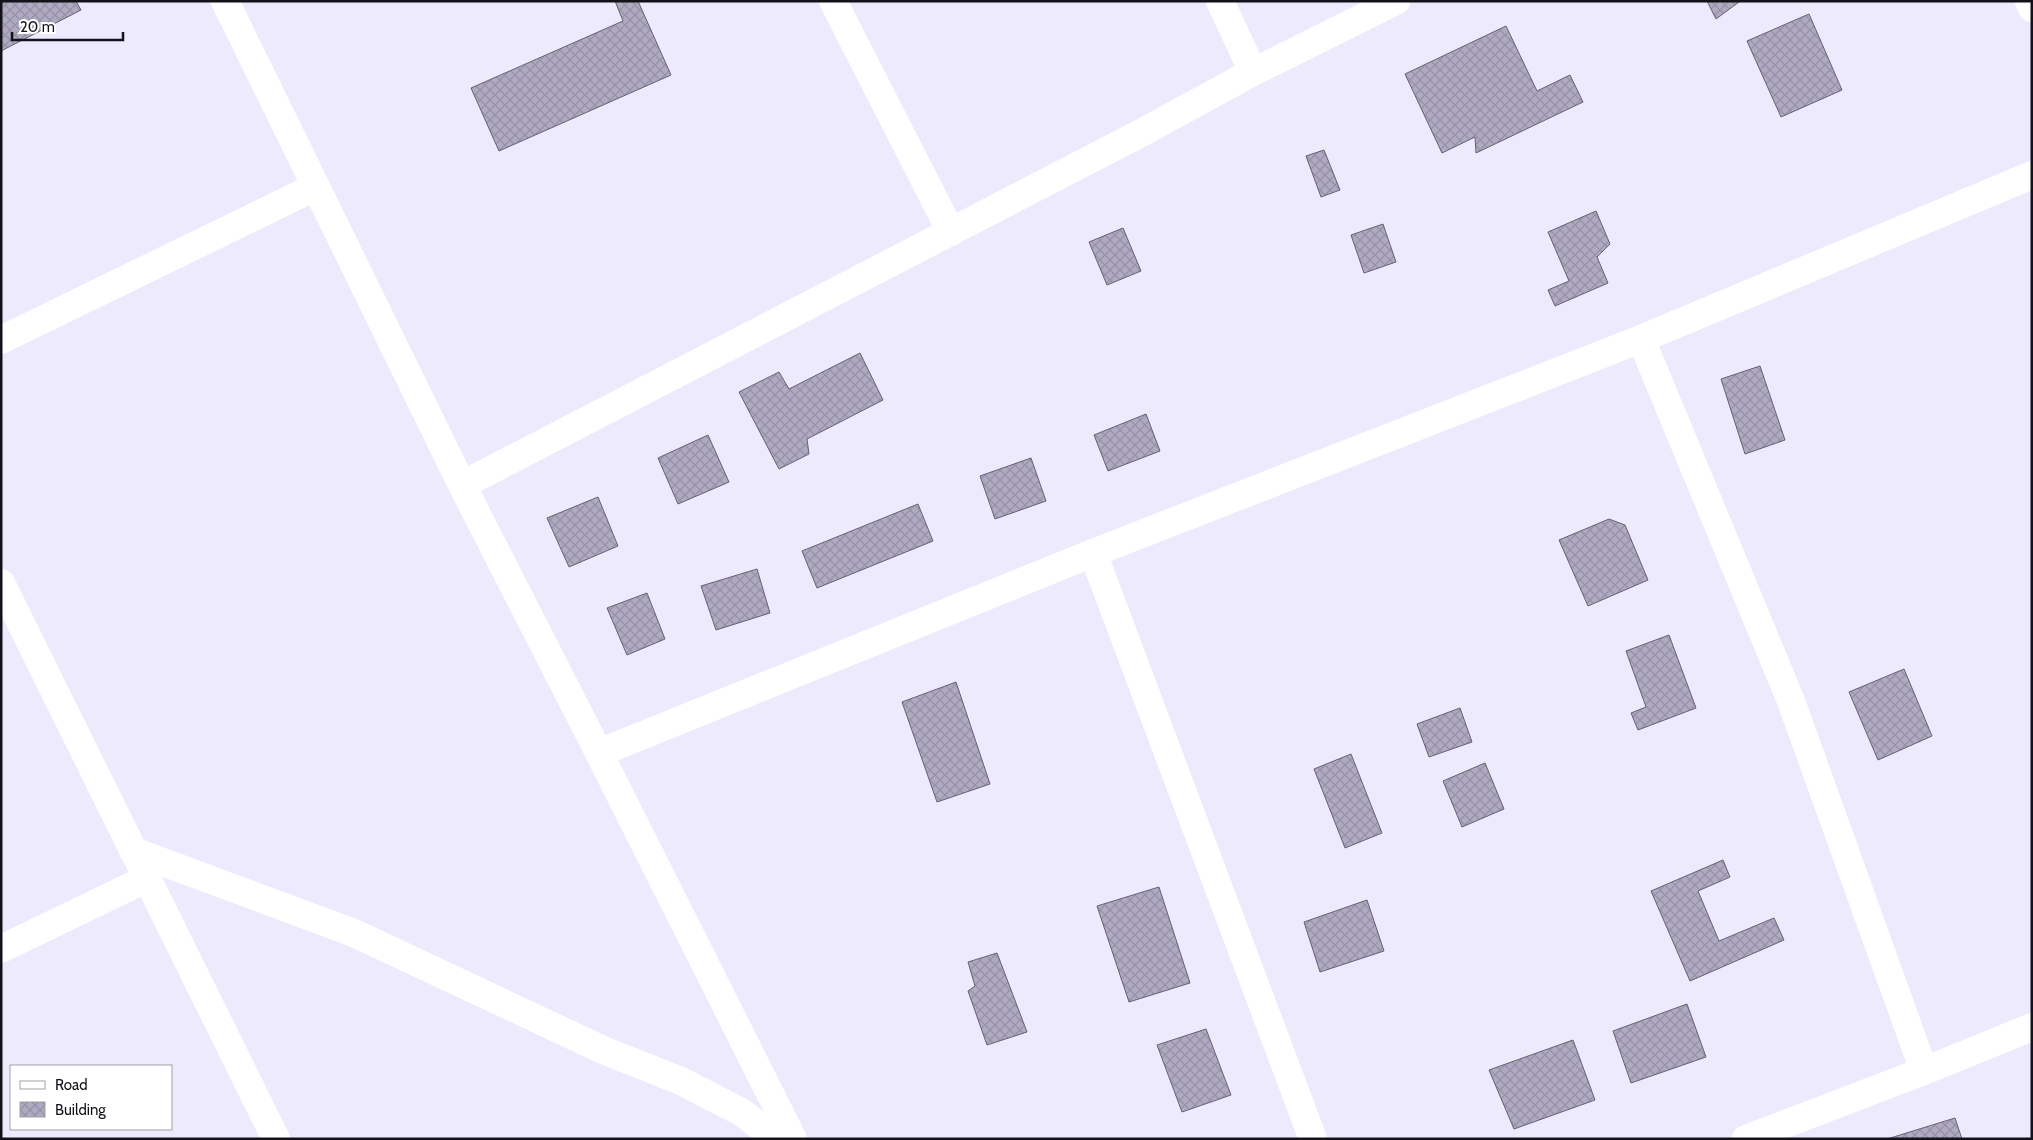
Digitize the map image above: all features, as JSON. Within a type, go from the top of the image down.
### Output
[{"type":"street","points":[[225,1],[462,485],[600,753],[793,1139]]},
{"type":"street","points":[[833,1],[951,232]]},
{"type":"street","points":[[1220,1],[1253,72]]},
{"type":"street","points":[[462,485],[1143,132],[1253,72],[1396,1]]},
{"type":"street","points":[[2029,1],[2032,8]]},
{"type":"street","points":[[600,753],[1092,553],[1641,339],[2032,175]]},
{"type":"street","points":[[1,340],[315,186]]},
{"type":"street","points":[[1641,339],[1791,701],[1924,1072]]},
{"type":"street","points":[[1092,553],[1313,1139]]},
{"type":"street","points":[[1,583],[276,1139]]},
{"type":"street","points":[[133,851],[354,933],[603,1050],[681,1081],[743,1113],[775,1139]]},
{"type":"street","points":[[1,950],[148,878]]},
{"type":"street","points":[[1746,1139],[1924,1072],[2032,1027]]},
{"type":"building","points":[[1,1],[76,1],[81,10],[1,51]]},
{"type":"building","points":[[615,1],[638,1],[671,75],[499,151],[471,88],[623,21]]},
{"type":"building","points":[[1707,1],[1739,1],[1739,2],[1716,19]]},
{"type":"building","points":[[1809,14],[1842,90],[1781,117],[1747,41]]},
{"type":"building","points":[[1506,26],[1537,91],[1570,75],[1583,102],[1476,153],[1475,137],[1442,153],[1405,74]]},
{"type":"building","points":[[1324,150],[1340,190],[1321,197],[1306,156]]},
{"type":"building","points":[[1596,211],[1610,244],[1597,257],[1608,283],[1555,306],[1548,290],[1569,281],[1548,232]]},
{"type":"building","points":[[1383,224],[1396,262],[1364,273],[1351,235]]},
{"type":"building","points":[[1123,228],[1141,271],[1107,285],[1089,242]]},
{"type":"building","points":[[860,353],[883,400],[807,439],[809,454],[779,469],[739,392],[779,372],[789,389]]},
{"type":"building","points":[[1760,366],[1785,440],[1745,454],[1721,379]]},
{"type":"building","points":[[1146,414],[1160,451],[1108,471],[1094,435]]},
{"type":"building","points":[[708,435],[729,482],[678,504],[658,458]]},
{"type":"building","points":[[1031,458],[1046,501],[995,519],[980,476]]},
{"type":"building","points":[[598,497],[618,546],[569,567],[547,518]]},
{"type":"building","points":[[918,504],[933,541],[817,588],[802,551]]},
{"type":"building","points":[[1609,519],[1625,525],[1648,580],[1588,606],[1559,540]]},
{"type":"building","points":[[757,569],[770,613],[716,630],[701,586]]},
{"type":"building","points":[[647,593],[665,639],[627,655],[607,608]]},
{"type":"building","points":[[1669,635],[1696,708],[1638,730],[1631,713],[1646,707],[1626,651]]},
{"type":"building","points":[[1904,669],[1932,736],[1878,760],[1849,692]]},
{"type":"building","points":[[956,682],[990,784],[937,802],[902,702]]},
{"type":"building","points":[[1460,708],[1472,742],[1429,757],[1417,724]]},
{"type":"building","points":[[1351,754],[1382,833],[1345,848],[1314,769]]},
{"type":"building","points":[[1485,763],[1504,809],[1462,827],[1443,781]]},
{"type":"building","points":[[1723,860],[1730,877],[1698,891],[1719,941],[1774,918],[1784,940],[1690,981],[1651,891]]},
{"type":"building","points":[[1159,887],[1190,983],[1129,1002],[1097,906]]},
{"type":"building","points":[[1367,900],[1384,951],[1320,972],[1304,922]]},
{"type":"building","points":[[997,953],[1027,1032],[987,1045],[968,991],[975,986],[968,962]]},
{"type":"building","points":[[1687,1004],[1706,1057],[1631,1083],[1613,1031]]},
{"type":"building","points":[[1206,1029],[1231,1095],[1182,1112],[1157,1045]]},
{"type":"building","points":[[1573,1040],[1595,1100],[1514,1129],[1489,1070]]},
{"type":"building","points":[[1955,1118],[1962,1139],[1887,1139]]}]
